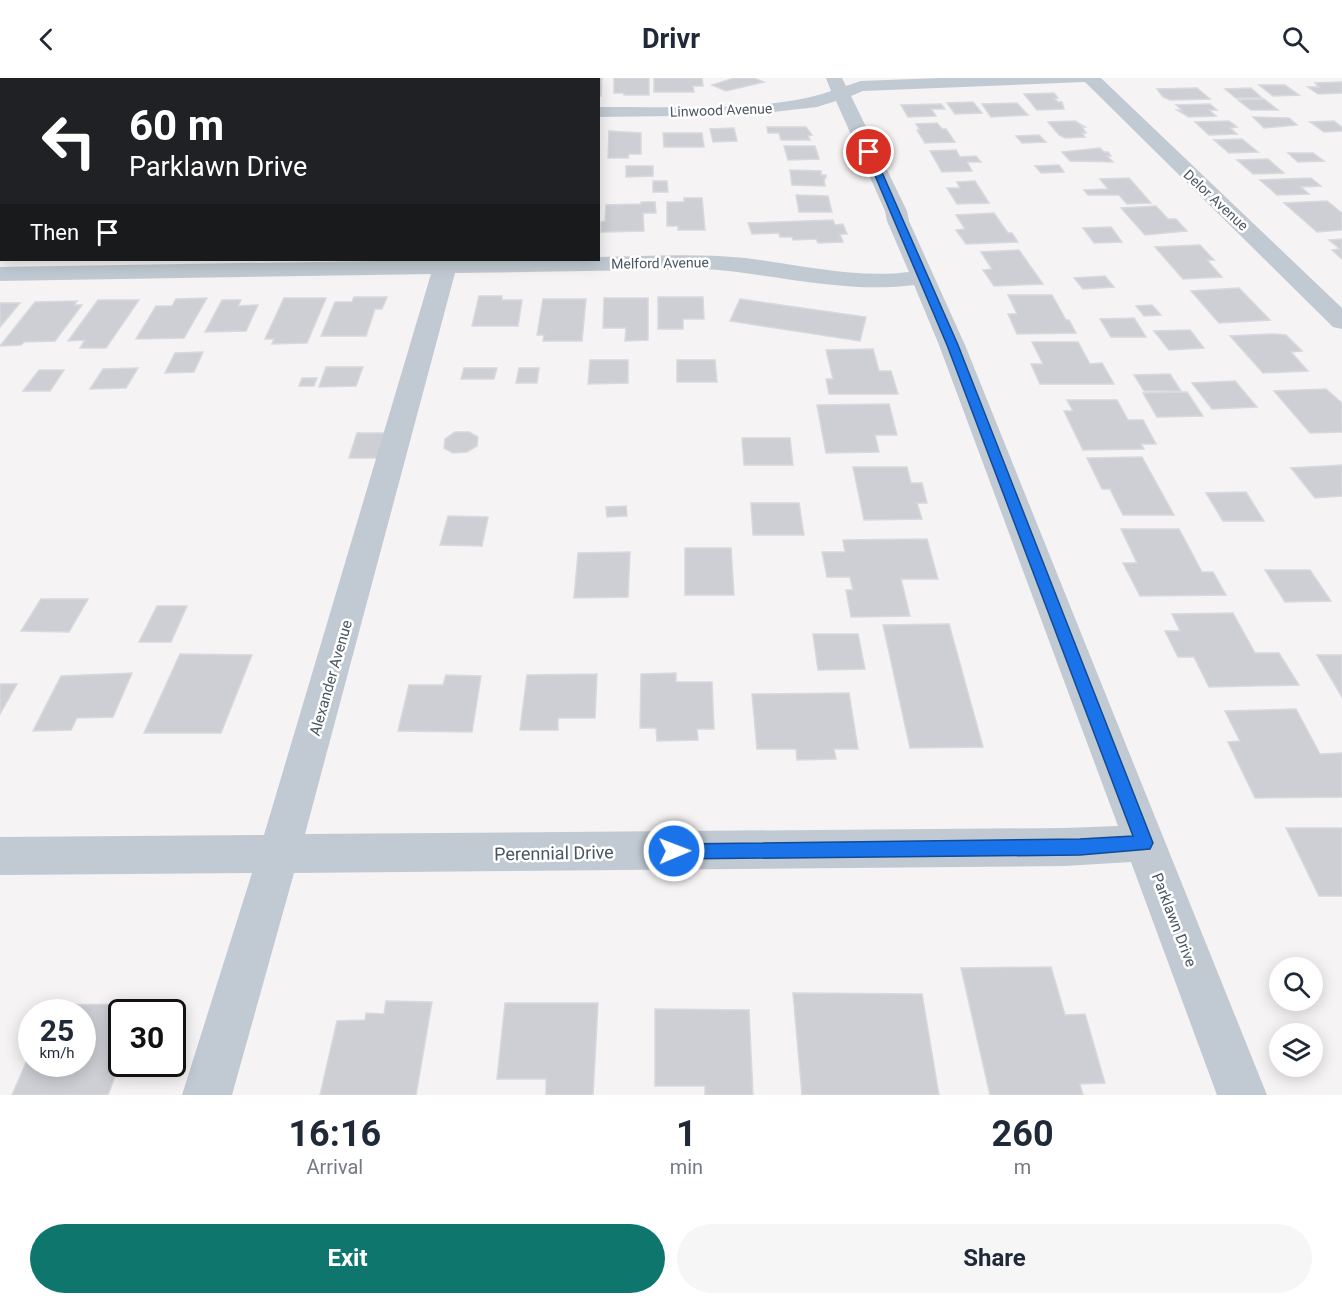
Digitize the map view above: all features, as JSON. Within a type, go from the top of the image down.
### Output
[{"type":"street","name":"Linwood Avenue","points":[[600,112],[747,110],[817,102],[838,85],[1081,78]]},
{"type":"street","name":"Delor Avenue","points":[[1090,78],[1342,322]]},
{"type":"street","name":"Parklawn Drive","points":[[838,85],[896,211],[898,221],[957,356],[1242,1095]]},
{"type":"street","name":"Melford Avenue","points":[[0,274],[445,263],[707,262],[851,279],[891,281],[923,277]]},
{"type":"street","name":"Alexander Avenue","points":[[207,1095],[280,856],[379,510],[445,263]]},
{"type":"street","name":"Perennial Drive","points":[[0,856],[280,856],[1080,847],[1144,843]]},
{"type":"building","points":[[600,78],[602,78],[601,96]]},
{"type":"building","points":[[614,78],[649,78],[649,95],[614,93]]},
{"type":"building","points":[[654,78],[702,78],[703,86],[693,86],[694,92],[654,92]]},
{"type":"building","points":[[734,78],[754,78],[764,82],[726,91],[712,85]]},
{"type":"building","points":[[1342,82],[1342,93],[1318,94],[1308,87],[1319,87],[1315,83]]},
{"type":"building","points":[[1259,85],[1285,85],[1299,95],[1273,96]]},
{"type":"building","points":[[1197,88],[1210,99],[1170,100],[1163,97],[1157,89]]},
{"type":"building","points":[[1251,88],[1262,98],[1236,98],[1225,89]]},
{"type":"building","points":[[1054,93],[1058,98],[1054,98],[1062,102],[1064,109],[1037,110],[1024,94]]},
{"type":"building","points":[[1264,99],[1278,110],[1251,110],[1238,100]]},
{"type":"building","points":[[973,102],[982,113],[955,114],[947,103]]},
{"type":"building","points":[[1017,103],[1028,115],[991,117],[982,104]]},
{"type":"building","points":[[941,104],[945,109],[931,109],[936,116],[908,117],[901,105]]},
{"type":"building","points":[[1210,104],[1217,110],[1209,110],[1216,116],[1189,117],[1177,110],[1182,110],[1176,105]]},
{"type":"building","points":[[1253,117],[1289,118],[1297,125],[1264,128]]},
{"type":"building","points":[[1075,121],[1085,127],[1082,127],[1086,133],[1082,133],[1085,137],[1065,138],[1059,135],[1048,122]]},
{"type":"building","points":[[1229,121],[1237,127],[1230,128],[1237,134],[1209,135],[1195,122]]},
{"type":"building","points":[[1334,121],[1342,127],[1342,131],[1324,132],[1310,122]]},
{"type":"building","points":[[937,123],[942,129],[946,129],[955,142],[925,143],[916,124]]},
{"type":"building","points":[[767,127],[806,127],[812,135],[808,136],[810,140],[781,140],[779,133],[768,133]]},
{"type":"building","points":[[734,128],[737,141],[713,142],[710,129]]},
{"type":"building","points":[[609,131],[641,133],[641,154],[629,154],[628,158],[608,158]]},
{"type":"building","points":[[663,133],[702,133],[704,147],[664,147]]},
{"type":"building","points":[[1039,135],[1046,142],[1022,143],[1016,136]]},
{"type":"building","points":[[1242,139],[1258,152],[1229,153],[1214,140]]},
{"type":"building","points":[[784,146],[815,146],[819,159],[788,160]]},
{"type":"building","points":[[1100,148],[1108,152],[1111,156],[1107,156],[1113,162],[1070,161],[1062,152]]},
{"type":"building","points":[[956,150],[960,157],[976,156],[981,162],[967,162],[972,171],[942,172],[930,151]]},
{"type":"building","points":[[1288,153],[1313,153],[1324,161],[1298,162]]},
{"type":"building","points":[[1268,159],[1284,173],[1253,174],[1237,160]]},
{"type":"building","points":[[1059,165],[1064,172],[1041,173],[1035,166]]},
{"type":"building","points":[[626,166],[653,166],[653,176],[626,177]]},
{"type":"building","points":[[790,170],[821,171],[821,175],[826,175],[825,186],[792,185]]},
{"type":"building","points":[[1129,178],[1151,203],[1127,204],[1119,195],[1088,195],[1084,190],[1108,189],[1100,179]]},
{"type":"building","points":[[1311,178],[1321,186],[1301,187],[1309,194],[1277,195],[1260,180]]},
{"type":"building","points":[[653,181],[667,181],[668,192],[653,192]]},
{"type":"building","points":[[975,181],[989,203],[957,204],[947,188],[960,188],[957,182]]},
{"type":"building","points":[[796,195],[828,196],[832,212],[799,212]]},
{"type":"building","points":[[684,198],[702,198],[705,230],[678,230],[678,226],[667,226],[667,202],[684,202]]},
{"type":"building","points":[[1327,201],[1342,213],[1342,230],[1317,232],[1284,203]]},
{"type":"building","points":[[641,202],[655,202],[656,213],[643,213],[644,231],[601,232],[601,222],[605,221],[606,205],[641,204]]},
{"type":"building","points":[[1156,206],[1168,219],[1176,219],[1187,231],[1145,235],[1121,208]]},
{"type":"building","points":[[994,213],[1008,233],[1012,233],[1018,242],[966,244],[956,230],[965,229],[956,215]]},
{"type":"building","points":[[833,220],[835,225],[843,224],[847,234],[840,234],[843,242],[818,243],[816,239],[793,240],[792,237],[780,237],[779,233],[752,234],[748,223]]},
{"type":"building","points":[[1111,227],[1122,242],[1094,243],[1083,228]]},
{"type":"building","points":[[1342,239],[1342,259],[1332,250],[1340,249],[1329,240]]},
{"type":"building","points":[[1200,245],[1214,260],[1207,260],[1222,277],[1183,279],[1155,247]]},
{"type":"building","points":[[1019,250],[1043,284],[994,286],[983,270],[992,269],[981,252]]},
{"type":"building","points":[[1105,276],[1114,287],[1083,289],[1074,278]]},
{"type":"building","points":[[1239,288],[1270,320],[1219,323],[1191,291]]},
{"type":"building","points":[[1008,295],[1052,295],[1076,333],[1017,334],[1008,314],[1017,314]]},
{"type":"building","points":[[479,296],[502,296],[502,300],[522,300],[518,326],[472,326]]},
{"type":"building","points":[[354,297],[387,297],[382,309],[375,309],[366,336],[321,336],[335,302],[352,302]]},
{"type":"building","points":[[658,297],[703,297],[704,319],[683,319],[683,329],[658,329]]},
{"type":"building","points":[[207,298],[184,338],[136,339],[156,306],[172,306],[176,299]]},
{"type":"building","points":[[284,298],[326,298],[307,343],[272,344],[274,339],[265,339]]},
{"type":"building","points":[[604,298],[648,298],[648,340],[625,341],[626,328],[603,328]]},
{"type":"building","points":[[543,299],[586,299],[582,341],[543,341],[544,335],[537,335]]},
{"type":"building","points":[[740,299],[866,317],[860,341],[730,321]]},
{"type":"building","points":[[98,300],[139,300],[106,348],[80,348],[85,340],[68,341]]},
{"type":"building","points":[[222,300],[241,300],[238,306],[258,305],[246,331],[205,332]]},
{"type":"building","points":[[77,301],[74,305],[82,305],[55,341],[24,342],[21,345],[0,346],[35,302]]},
{"type":"building","points":[[0,303],[20,303],[0,327]]},
{"type":"building","points":[[1152,305],[1161,315],[1144,316],[1136,306]]},
{"type":"building","points":[[1134,318],[1146,337],[1111,337],[1100,319]]},
{"type":"building","points":[[1190,330],[1204,348],[1169,350],[1154,331]]},
{"type":"building","points":[[1286,335],[1302,351],[1291,352],[1308,371],[1263,373],[1230,336]]},
{"type":"building","points":[[1032,342],[1078,342],[1090,364],[1102,363],[1114,384],[1040,384],[1031,364],[1043,364]]},
{"type":"building","points":[[873,349],[879,371],[891,371],[898,394],[829,394],[826,379],[833,379],[826,350]]},
{"type":"building","points":[[203,352],[194,372],[165,373],[175,353]]},
{"type":"building","points":[[590,360],[628,360],[628,383],[588,384]]},
{"type":"building","points":[[677,360],[715,360],[717,382],[677,382]]},
{"type":"building","points":[[326,367],[363,367],[356,386],[319,387]]},
{"type":"building","points":[[138,368],[126,388],[90,389],[103,369]]},
{"type":"building","points":[[464,368],[497,368],[494,379],[461,379]]},
{"type":"building","points":[[519,368],[539,368],[537,383],[516,383]]},
{"type":"building","points":[[39,370],[64,370],[50,391],[23,391]]},
{"type":"building","points":[[1170,374],[1181,391],[1144,391],[1134,375]]},
{"type":"building","points":[[302,378],[317,378],[314,386],[299,386]]},
{"type":"building","points":[[1235,381],[1257,407],[1212,409],[1192,383]]},
{"type":"building","points":[[1326,389],[1342,403],[1342,432],[1310,433],[1274,391]]},
{"type":"building","points":[[1187,392],[1203,416],[1157,417],[1143,393]]},
{"type":"building","points":[[1067,400],[1117,400],[1128,420],[1143,420],[1156,444],[1141,444],[1144,449],[1083,450],[1064,411],[1073,411]]},
{"type":"building","points":[[889,404],[897,435],[875,435],[879,452],[826,453],[817,405]]},
{"type":"building","points":[[455,432],[469,432],[478,437],[477,446],[467,452],[453,453],[444,448],[445,439]]},
{"type":"building","points":[[357,433],[385,433],[378,458],[349,458]]},
{"type":"building","points":[[742,438],[790,438],[793,465],[744,465]]},
{"type":"building","points":[[1142,457],[1174,515],[1123,515],[1110,489],[1102,489],[1087,458]]},
{"type":"building","points":[[1342,465],[1342,496],[1315,498],[1291,468]]},
{"type":"building","points":[[853,467],[907,467],[911,483],[922,483],[927,503],[917,503],[922,519],[864,520]]},
{"type":"building","points":[[1246,492],[1264,521],[1223,521],[1206,493]]},
{"type":"building","points":[[751,503],[799,503],[804,535],[753,535]]},
{"type":"building","points":[[626,506],[627,516],[607,517],[606,507]]},
{"type":"building","points":[[448,516],[488,517],[482,546],[440,545]]},
{"type":"building","points":[[1121,529],[1179,529],[1202,572],[1213,572],[1226,595],[1140,596],[1123,563],[1137,563]]},
{"type":"building","points":[[927,539],[938,579],[901,579],[910,616],[851,617],[846,590],[853,590],[850,577],[827,577],[822,552],[845,552],[843,540]]},
{"type":"building","points":[[685,548],[731,548],[734,595],[685,595]]},
{"type":"building","points":[[630,552],[628,597],[574,598],[578,553]]},
{"type":"building","points":[[1265,570],[1310,570],[1331,601],[1285,602]]},
{"type":"building","points":[[41,599],[88,599],[69,632],[21,631]]},
{"type":"building","points":[[157,606],[187,606],[171,642],[139,642]]},
{"type":"building","points":[[1233,613],[1255,653],[1279,653],[1299,685],[1209,687],[1194,657],[1178,657],[1165,631],[1180,631],[1172,614]]},
{"type":"building","points":[[949,624],[983,747],[910,748],[883,625]]},
{"type":"building","points":[[813,634],[858,634],[865,669],[818,670]]},
{"type":"building","points":[[180,654],[252,655],[221,733],[144,733]]},
{"type":"building","points":[[1317,655],[1342,655],[1342,697]]},
{"type":"building","points":[[132,673],[113,717],[77,718],[71,730],[33,731],[61,676]]},
{"type":"building","points":[[676,673],[676,682],[712,682],[714,729],[697,729],[698,740],[657,741],[656,728],[640,728],[641,674]]},
{"type":"building","points":[[597,674],[595,718],[558,718],[558,730],[520,730],[527,675]]},
{"type":"building","points":[[446,675],[481,676],[472,732],[398,731],[409,685],[443,685]]},
{"type":"building","points":[[0,684],[17,684],[0,714]]},
{"type":"building","points":[[849,693],[858,749],[834,749],[836,759],[797,760],[796,749],[757,749],[752,694]]},
{"type":"building","points":[[1296,709],[1320,754],[1342,753],[1342,797],[1255,798],[1228,742],[1240,741],[1225,711]]},
{"type":"building","points":[[1286,828],[1342,828],[1342,896],[1319,896]]},
{"type":"building","points":[[1051,967],[1065,1015],[1085,1014],[1105,1083],[1080,1084],[1083,1095],[990,1095],[961,968]]},
{"type":"building","points":[[793,993],[922,994],[939,1095],[802,1095]]},
{"type":"building","points":[[386,1001],[432,1002],[416,1095],[320,1095],[337,1021],[365,1020],[366,1013],[384,1014]]},
{"type":"building","points":[[505,1003],[598,1003],[593,1095],[546,1095],[546,1079],[497,1079]]},
{"type":"building","points":[[96,1004],[108,1004],[108,1077],[115,1077],[108,1095],[12,1095],[20,1077],[96,1077]]},
{"type":"building","points":[[655,1009],[749,1010],[753,1095],[705,1095],[705,1086],[655,1086]]},
{"type":"route","points":[[674,851],[1080,847],[1144,843],[952,345],[869,152]]}]
